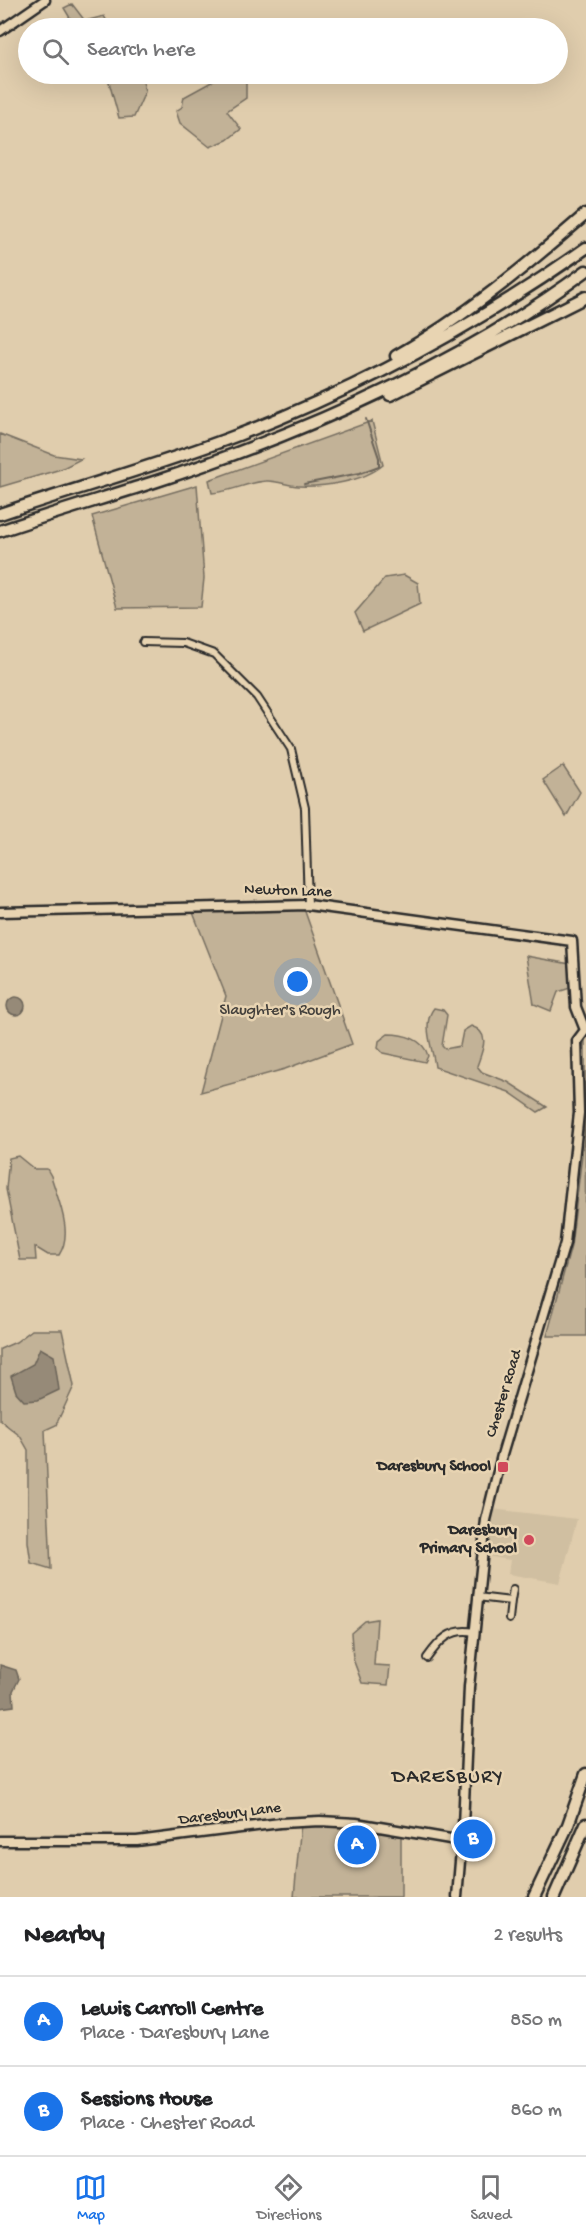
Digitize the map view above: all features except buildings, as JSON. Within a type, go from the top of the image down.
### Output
[{"type":"highway","points":[[337,392],[473,307],[586,214]]},
{"type":"highway","points":[[0,514],[205,447],[337,392],[449,336],[586,248]]},
{"type":"highway","points":[[343,410],[465,348],[586,271]]},
{"type":"highway","points":[[0,531],[210,462],[343,410],[392,394],[586,297]]},
{"type":"highway","points":[[534,1897],[568,1825],[586,1774]]},
{"type":"highway","points":[[554,1897],[586,1824]]},
{"type":"street","points":[[19,18],[45,0]]},
{"type":"street","points":[[0,31],[18,19]]},
{"type":"street","points":[[143,642],[183,643],[214,654],[257,697],[291,749],[305,808],[308,904]]},
{"type":"street","name":"Newton Lane","points":[[0,912],[308,904],[572,942]]},
{"type":"street","name":"Chester Road","points":[[457,1897],[462,1841],[464,1757],[474,1632],[491,1495],[565,1243],[573,1192],[579,1113],[577,1041],[585,1029],[576,1007],[572,942]]},
{"type":"street","points":[[509,1619],[513,1589]]},
{"type":"street","points":[[477,1597],[511,1601]]},
{"type":"street","points":[[427,1658],[443,1637],[461,1631],[474,1632]]},
{"type":"street","name":"Daresbury Lane","points":[[0,1841],[137,1841],[280,1823],[320,1821],[356,1823],[462,1841]]},
{"type":"shaded area","points":[[16,997],[22,1000],[25,1006],[22,1012],[16,1015],[10,1012],[7,1006],[10,1000]]},
{"type":"shaded area","points":[[40,1348],[54,1356],[59,1390],[38,1400],[24,1401],[16,1392],[11,1376],[33,1364]]},
{"type":"shaded area","name":"Daresbury Primary School","points":[[492,1509],[577,1519],[560,1583],[508,1574],[510,1560],[485,1556]]},
{"type":"shaded area","points":[[0,1665],[16,1670],[19,1679],[13,1691],[14,1706],[0,1708]]},
{"type":"green space","points":[[72,4],[83,18],[70,18],[64,8]]},
{"type":"green space","points":[[110,84],[144,84],[145,92],[134,117],[119,118]]},
{"type":"green space","points":[[208,84],[246,84],[246,98],[227,111],[241,129],[227,140],[210,147],[180,123],[176,111],[182,107],[184,97]]},
{"type":"green space","points":[[372,421],[383,465],[365,476],[319,486],[298,486],[266,481],[212,493],[209,480]]},
{"type":"green space","points":[[0,434],[54,455],[81,459],[61,469],[0,487]]},
{"type":"green space","points":[[197,485],[204,578],[201,607],[117,608],[92,516]]},
{"type":"green space","points":[[404,575],[418,583],[420,604],[363,631],[355,613],[385,578]]},
{"type":"green space","points":[[563,766],[580,792],[566,817],[543,780]]},
{"type":"green space","name":"Slaughter's Rough","points":[[303,906],[352,1044],[285,1069],[201,1092],[226,996],[192,910]]},
{"type":"green space","points":[[526,956],[570,964],[570,988],[558,992],[551,1011],[534,1004]]},
{"type":"green space","points":[[434,1008],[443,1010],[447,1015],[442,1046],[445,1049],[460,1046],[463,1031],[471,1026],[477,1029],[482,1033],[484,1043],[477,1066],[482,1072],[508,1082],[547,1107],[538,1112],[509,1092],[435,1067],[428,1029],[430,1014]]},
{"type":"green space","points":[[388,1034],[407,1036],[422,1045],[428,1056],[425,1062],[383,1053],[378,1048],[379,1041]]},
{"type":"green space","points":[[585,1036],[586,1336],[547,1336],[571,1246],[584,1138],[582,1050]]},
{"type":"green space","points":[[18,1156],[34,1169],[47,1169],[51,1176],[65,1227],[65,1237],[59,1255],[48,1255],[35,1247],[36,1260],[20,1260],[6,1189],[9,1158]]},
{"type":"green space","points":[[32,1330],[62,1330],[74,1386],[56,1425],[45,1430],[51,1569],[31,1563],[28,1542],[28,1450],[20,1436],[0,1420],[0,1349],[16,1342]]},
{"type":"green space","points":[[377,1619],[374,1665],[390,1666],[388,1685],[362,1683],[353,1659],[351,1633],[365,1621]]},
{"type":"green space","points":[[301,1823],[363,1827],[401,1833],[401,1897],[294,1897]]},
{"type":"waterway","points":[[304,484],[360,473],[379,466],[379,458],[366,419]]},
{"type":"place","name":"Daresbury School","points":[[503,1467]]},
{"type":"place","name":"Daresbury Primary School","points":[[529,1540]]},
{"type":"place","name":"Sessions House","points":[[473,1839]]},
{"type":"place","name":"Lewis Carroll Centre","points":[[357,1845]]},
{"type":"district","name":"DARESBURY","points":[[448,1778]]}]
